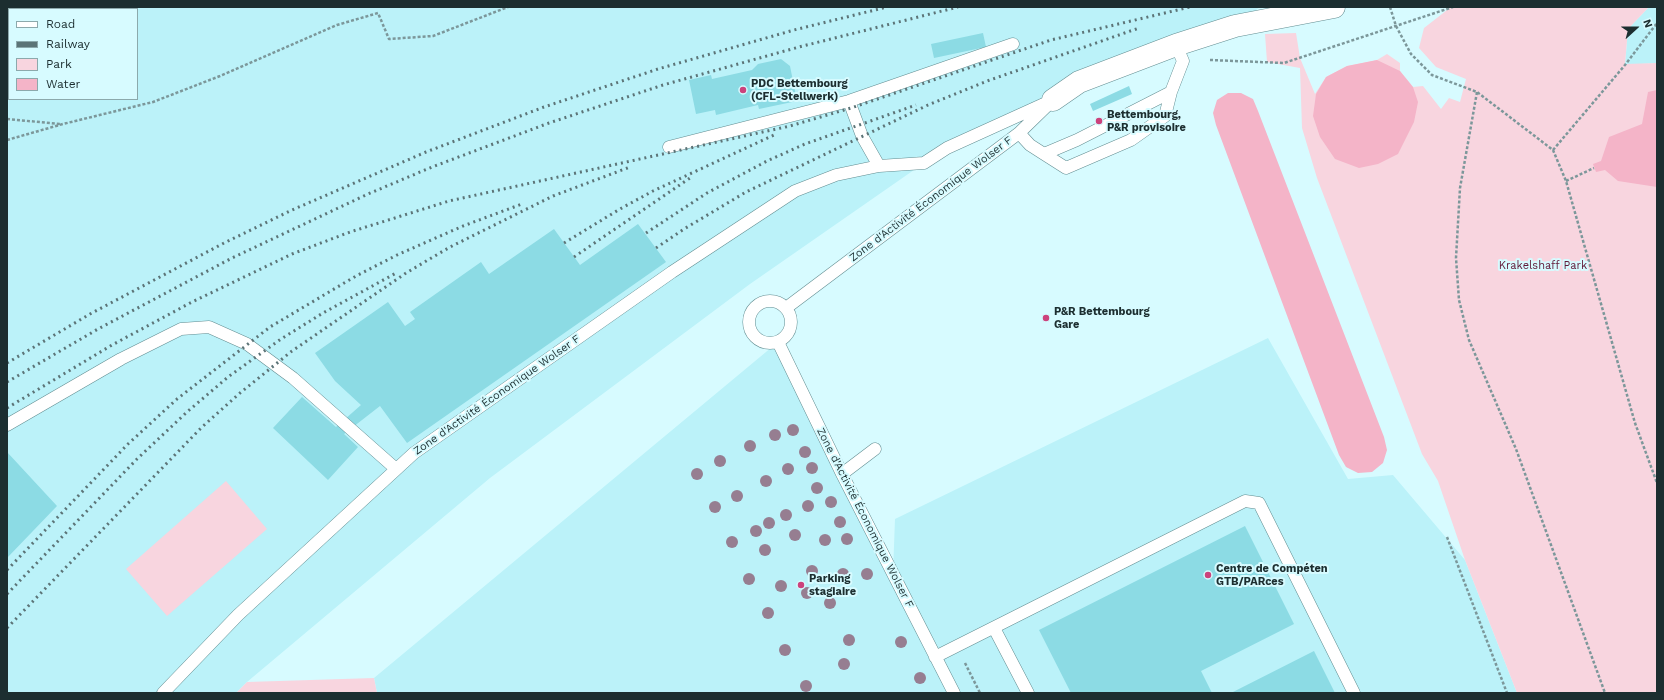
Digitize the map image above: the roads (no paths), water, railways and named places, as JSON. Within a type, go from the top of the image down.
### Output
[{"type":"street","points":[[1053,100],[1079,82],[1176,45],[1235,26],[1334,7]]},
{"type":"lane","points":[[669,147],[849,101],[1013,44]]},
{"type":"lane","points":[[1019,133],[1030,145],[1066,168],[1131,140],[1165,116],[1171,92],[1183,61],[1176,45]]},
{"type":"lane","points":[[1044,154],[1077,140],[1171,92]]},
{"type":"lane","name":"Zone d'Activité Économique Wolser F","points":[[786,308],[1019,133],[1053,100]]},
{"type":"lane","name":"Zone d'Activité Économique Wolser F","points":[[162,693],[238,615],[414,453],[672,272],[795,191],[836,175],[879,166],[924,163],[947,148],[1053,100]]},
{"type":"lane","points":[[849,101],[862,136],[879,166]]},
{"type":"lane","points":[[766,301],[774,301],[786,308],[790,314],[791,327],[789,334],[778,342],[764,343],[753,335],[749,322],[750,315],[760,304],[766,301]]},
{"type":"lane","points":[[7,425],[121,359],[181,329],[209,327],[247,344],[293,378],[396,470]]},
{"type":"lane","name":"Zone d'Activité Économique Wolser F","points":[[778,342],[842,474],[954,693]]},
{"type":"lane","points":[[842,474],[875,449]]},
{"type":"lane","points":[[935,657],[1245,501],[1259,503],[1354,693]]},
{"type":"lane","points":[[994,628],[1028,693]]},
{"type":"water","points":[[1377,60],[1400,71],[1413,87],[1418,102],[1414,122],[1398,154],[1378,164],[1359,168],[1335,159],[1320,137],[1313,116],[1316,94],[1326,77],[1347,66]]},
{"type":"water","points":[[1657,90],[1657,187],[1618,181],[1605,170],[1596,172],[1593,164],[1601,161],[1609,137],[1642,124],[1648,92]]},
{"type":"water","points":[[1228,93],[1241,93],[1253,99],[1384,437],[1387,450],[1383,463],[1372,472],[1358,473],[1346,467],[1339,455],[1216,125],[1213,113],[1217,100]]},
{"type":"railway","points":[[97,8],[103,7]]},
{"type":"railway","points":[[7,363],[90,314],[224,243],[292,210],[426,152],[544,107],[658,69],[794,30],[887,7]]},
{"type":"railway","points":[[7,382],[98,329],[232,258],[368,194],[432,167],[549,123],[663,85],[799,47],[958,7]]},
{"type":"railway","points":[[7,408],[112,345],[192,302],[292,254],[350,232],[449,201],[790,126],[851,108],[1051,40],[1190,7]]},
{"type":"railway","points":[[656,248],[684,229],[746,192],[928,105],[990,80],[1139,28]]},
{"type":"railway","points":[[646,233],[707,193],[767,161],[805,144],[916,105]]},
{"type":"railway","points":[[564,243],[653,191],[774,135]]},
{"type":"railway","points":[[7,628],[201,428],[240,393],[292,351],[406,273],[450,247],[553,196],[630,167]]},
{"type":"railway","points":[[574,257],[690,178]]},
{"type":"railway","points":[[7,570],[128,444],[177,399],[270,327],[356,276],[397,255],[463,226],[522,204]]},
{"type":"railway","points":[[7,594],[137,459],[187,412],[228,377],[281,339],[323,313],[398,272]]},
{"type":"place","name":"PDC Bettembourg (CFL-Stellwerk)","points":[[743,90]]},
{"type":"place","name":"Bettembourg, P&R provisoire","points":[[1099,121]]},
{"type":"place","name":"P&R Bettembourg Gare","points":[[1046,318]]},
{"type":"place","name":"Centre de Compéten GTB/PARces","points":[[1208,575]]},
{"type":"place","name":"Parking stagiaire","points":[[801,585]]},
{"type":"park label","name":"Krakelshaff Park","points":[[1543,266]]}]
